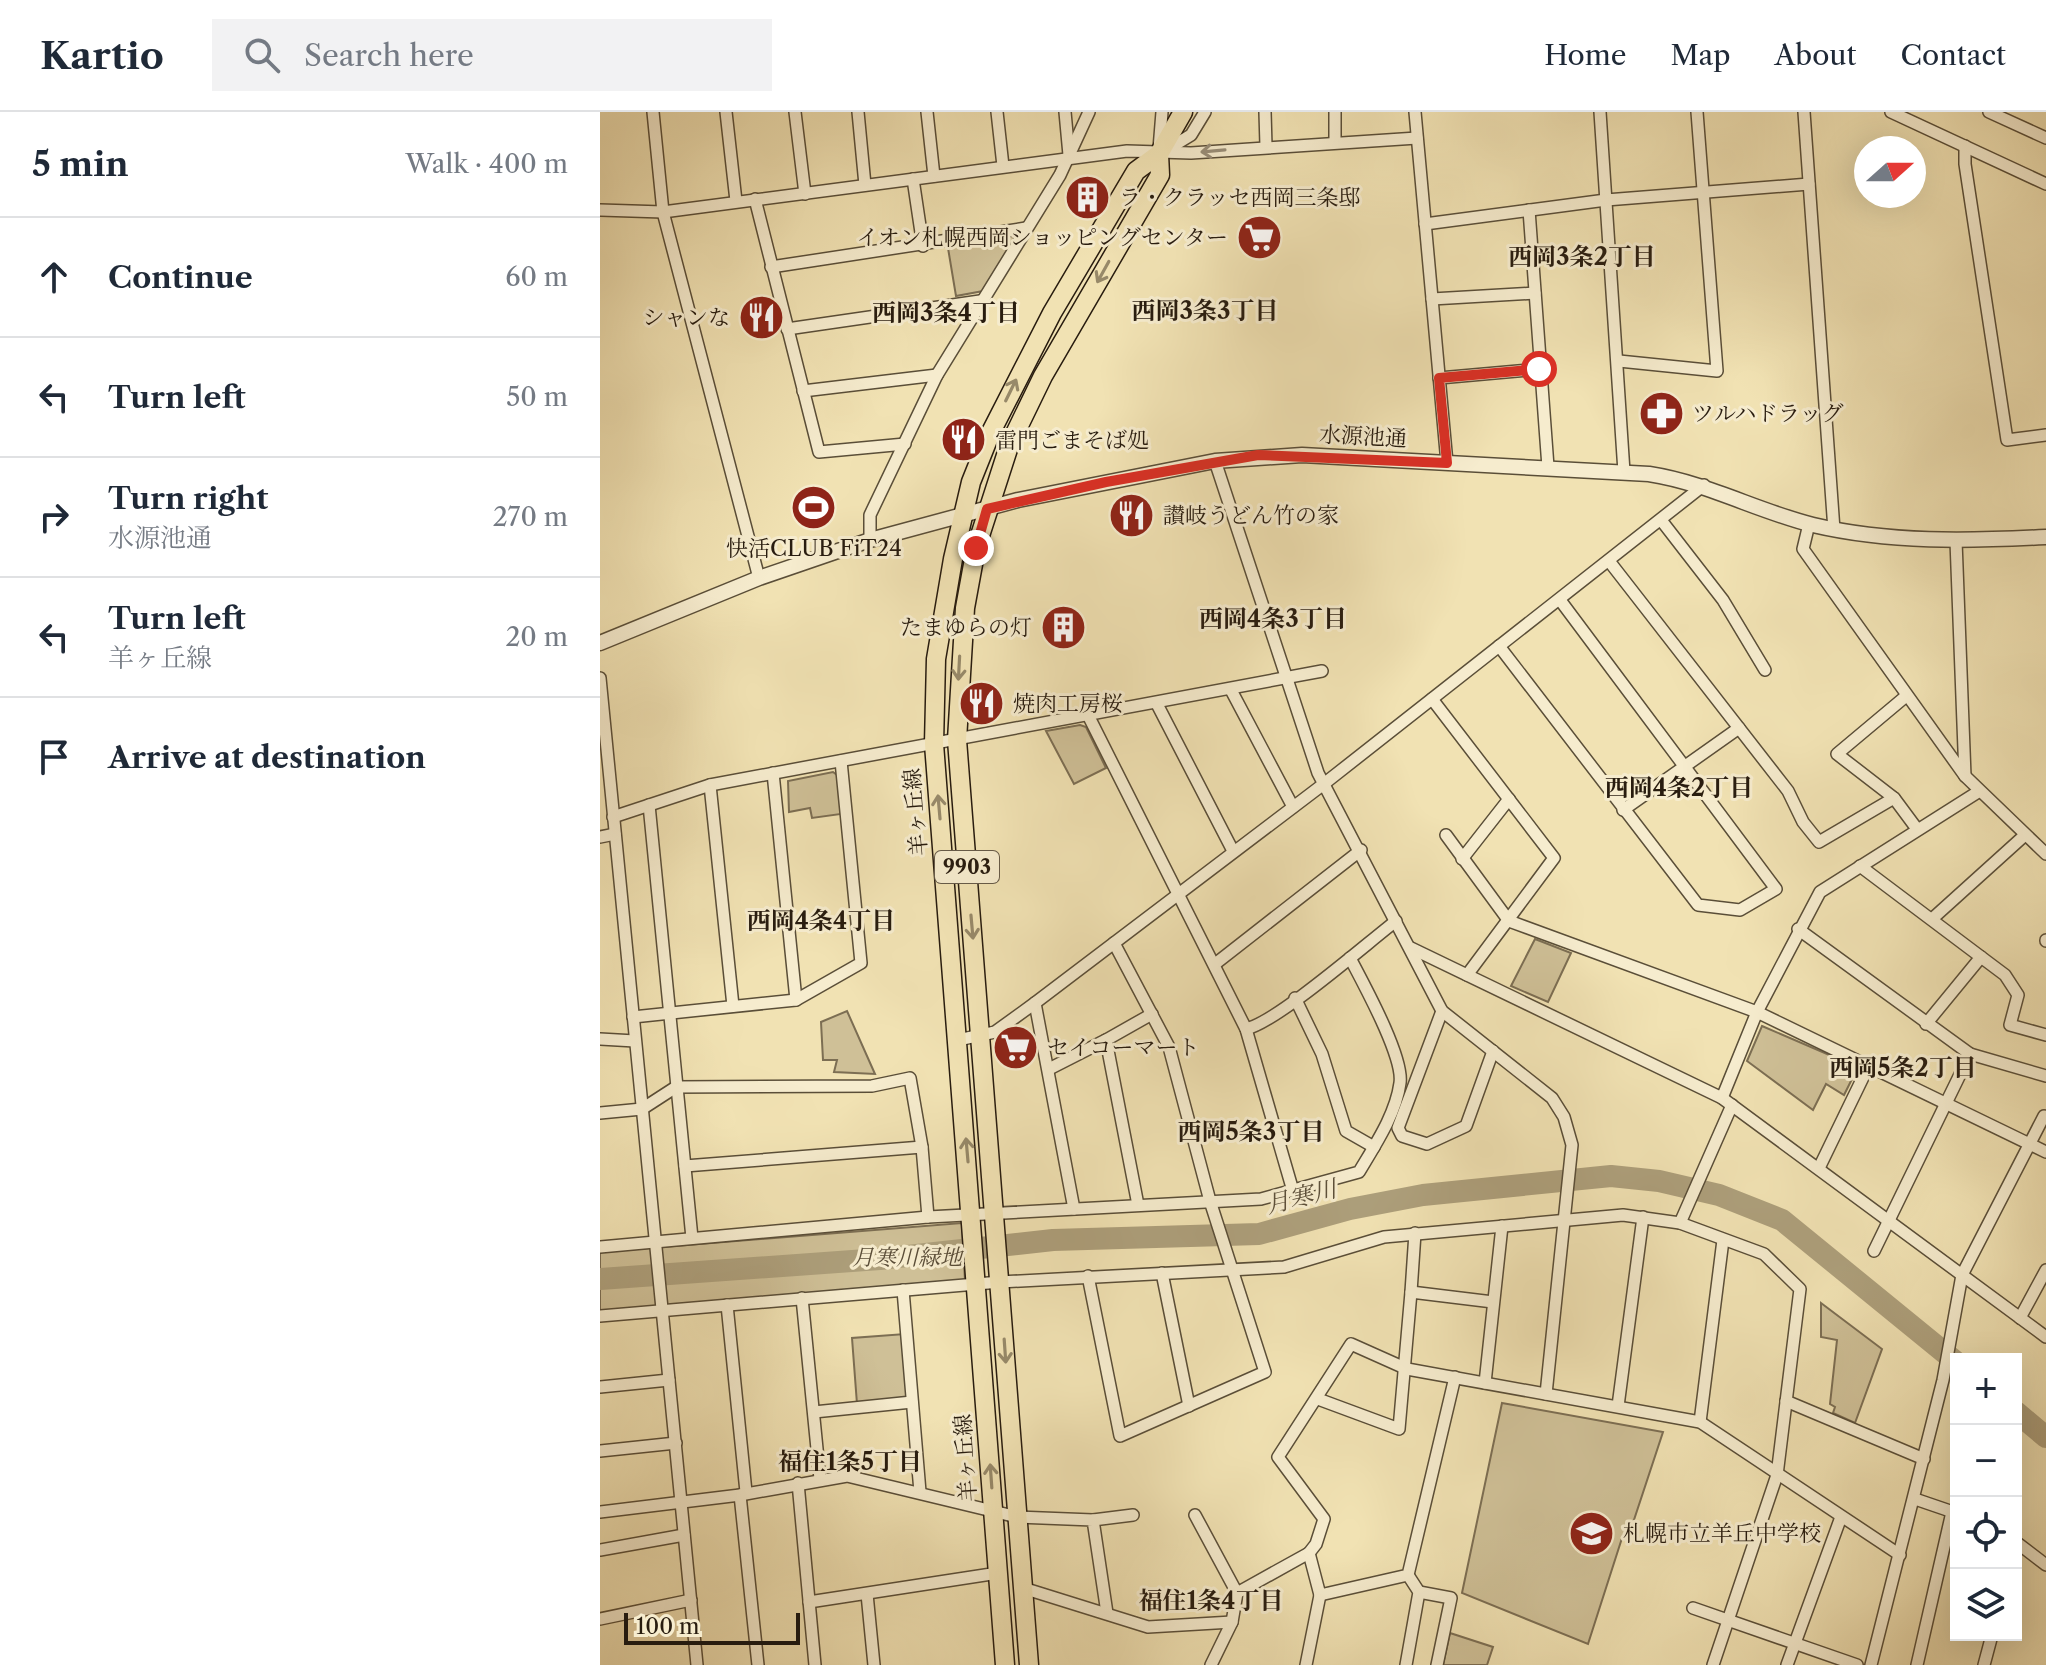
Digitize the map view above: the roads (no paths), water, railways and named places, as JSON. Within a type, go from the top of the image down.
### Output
[{"type":"main road","name":"羊ヶ丘線","points":[[1005,1665],[934,744],[936,659],[963,514],[991,432],[1052,313],[1136,171],[1159,154],[1183,112]]},
{"type":"main road","name":"羊ヶ丘線","points":[[1029,1665],[957,740],[965,608],[987,509],[1009,446],[1043,376],[1160,175],[1159,154]]},
{"type":"street","points":[[653,112],[663,212],[759,578]]},
{"type":"street","points":[[726,112],[736,201]]},
{"type":"street","points":[[795,112],[805,194]]},
{"type":"street","points":[[858,112],[865,185]]},
{"type":"street","points":[[927,112],[934,176]]},
{"type":"street","points":[[997,112],[1003,166]]},
{"type":"street","points":[[1065,112],[1069,157]]},
{"type":"street","points":[[870,540],[870,515],[937,375],[1069,157],[1089,112]]},
{"type":"street","points":[[1159,154],[1162,112]]},
{"type":"street","points":[[1159,154],[1191,135],[1205,112]]},
{"type":"street","points":[[1265,112],[1266,146]]},
{"type":"street","points":[[1335,112],[1335,141]]},
{"type":"street","points":[[1415,112],[1447,463]]},
{"type":"street","points":[[1600,112],[1624,472]]},
{"type":"street","points":[[1619,361],[1717,371],[1697,112]]},
{"type":"street","points":[[1804,112],[1834,530]]},
{"type":"street","points":[[1891,112],[2046,184]]},
{"type":"street","points":[[1991,113],[2046,138]]},
{"type":"street","points":[[600,210],[663,212],[1127,151],[1159,154],[1417,138]]},
{"type":"street","points":[[1965,146],[1965,164],[2007,440],[2046,435]]},
{"type":"street","points":[[913,179],[923,246]]},
{"type":"street","points":[[1425,224],[1606,200],[1809,184]]},
{"type":"street","points":[[755,199],[819,452],[905,444]]},
{"type":"street","points":[[1529,210],[1548,467]]},
{"type":"street","points":[[771,267],[1026,228]]},
{"type":"street","points":[[1432,299],[1535,293]]},
{"type":"street","points":[[787,329],[980,301]]},
{"type":"street","points":[[1439,378],[1539,369]]},
{"type":"street","points":[[803,391],[937,375]]},
{"type":"street","name":"水源池通","points":[[600,643],[759,578],[870,540],[963,514],[1215,461],[1302,455],[1624,472],[1704,485],[1809,524],[1834,530],[1892,538],[1956,541],[2046,537]]},
{"type":"street","points":[[1215,461],[1310,750],[1442,1011],[1552,1098],[1568,1131],[1570,1162],[1546,1394]]},
{"type":"street","points":[[958,1040],[995,1032],[1035,1003],[1325,783],[1704,485]]},
{"type":"street","points":[[1661,520],[1723,600],[1765,670]]},
{"type":"street","points":[[1809,524],[1803,549],[1905,697],[1978,792],[2046,854]]},
{"type":"street","points":[[1956,541],[1965,776]]},
{"type":"street","points":[[1609,561],[1788,791],[1803,822],[1819,842],[1894,798]]},
{"type":"street","points":[[1499,646],[1698,905],[1740,910],[1776,889],[1560,600]]},
{"type":"street","points":[[613,817],[710,785],[1288,680],[1322,671]]},
{"type":"street","points":[[600,678],[697,1665]]},
{"type":"street","points":[[1231,690],[1293,807]]},
{"type":"street","points":[[1905,697],[1837,754],[1894,798],[1917,829]]},
{"type":"street","points":[[1432,699],[1554,858],[1467,975]]},
{"type":"street","points":[[1157,704],[1233,851]]},
{"type":"street","points":[[1088,715],[1246,1029],[1293,1191]]},
{"type":"street","points":[[1623,810],[1739,728]]},
{"type":"street","points":[[633,1017],[796,1000],[861,963],[841,761]]},
{"type":"street","points":[[773,773],[796,1000]]},
{"type":"street","points":[[710,785],[733,1006]]},
{"type":"street","points":[[1680,1223],[1757,1012],[1820,892],[1978,792]]},
{"type":"street","points":[[1462,859],[1509,799]]},
{"type":"street","points":[[649,805],[692,1238]]},
{"type":"street","points":[[600,837],[615,834]]},
{"type":"street","points":[[1446,835],[1509,921],[1757,1012],[2046,1152]]},
{"type":"street","points":[[1932,919],[2025,835]]},
{"type":"street","points":[[1215,964],[1361,850]]},
{"type":"street","points":[[1860,866],[2005,975],[2018,995],[2010,1025],[2046,1035]]},
{"type":"street","points":[[1246,1029],[1255,1027],[1396,921]]},
{"type":"street","points":[[1798,929],[1970,1054],[2046,1076]]},
{"type":"street","points":[[1088,1276],[1120,1436],[1265,1372],[1211,1206],[1169,1047],[1114,943]]},
{"type":"street","points":[[1410,948],[1727,1101],[2046,1337]]},
{"type":"street","points":[[1926,1024],[1981,957]]},
{"type":"street","points":[[600,1247],[656,1248],[692,1238],[928,1217],[973,1222],[1074,1209],[1138,1205],[1211,1206],[1261,1199],[1359,1172],[1374,1147],[1401,1080],[1384,1025],[1350,958]]},
{"type":"street","points":[[1295,998],[1322,1054],[1346,1131],[1374,1147]]},
{"type":"street","points":[[1035,1003],[1074,1209]]},
{"type":"street","points":[[1442,1011],[1398,1128],[1402,1136],[1427,1144],[1466,1126],[1493,1051]]},
{"type":"street","points":[[1049,1069],[1152,1014]]},
{"type":"street","points":[[600,1039],[635,1041]]},
{"type":"street","points":[[1106,1040],[1138,1205]]},
{"type":"street","points":[[1874,1251],[1970,1054]]},
{"type":"street","points":[[1819,1168],[1869,1065]]},
{"type":"street","points":[[600,1113],[642,1109],[676,1087],[872,1086],[910,1078],[922,1147],[928,1217]]},
{"type":"street","points":[[1871,1665],[1943,1380],[1962,1275],[2044,1116]]},
{"type":"street","points":[[685,1166],[922,1147]]},
{"type":"street","points":[[600,1316],[903,1290],[1000,1277],[1284,1267],[1384,1237],[1502,1226],[1565,1214],[1643,1217],[1680,1223],[1764,1254],[1800,1289],[1777,1475],[1713,1665]]},
{"type":"street","points":[[1618,1406],[1643,1217]]},
{"type":"street","points":[[1485,1383],[1502,1226]]},
{"type":"street","points":[[1318,1399],[1399,1429],[1407,1369],[1415,1233]]},
{"type":"street","points":[[1700,1422],[1723,1240]]},
{"type":"street","points":[[2020,1318],[2046,1270]]},
{"type":"street","points":[[1162,1273],[1189,1406]]},
{"type":"street","points":[[903,1290],[920,1492]]},
{"type":"street","points":[[1411,1292],[1493,1302]]},
{"type":"street","points":[[802,1298],[820,1479]]},
{"type":"street","points":[[727,1305],[758,1665]]},
{"type":"street","points":[[1237,1593],[1309,1553],[1316,1544],[1324,1519],[1278,1457],[1351,1344],[1407,1369],[1700,1422],[1900,1555]]},
{"type":"street","points":[[1406,1665],[1419,1592],[1408,1575],[1455,1377]]},
{"type":"street","points":[[600,1387],[669,1380]]},
{"type":"street","points":[[1786,1401],[1924,1459]]},
{"type":"street","points":[[814,1412],[912,1402]]},
{"type":"street","points":[[600,1451],[676,1443]]},
{"type":"street","points":[[600,1512],[743,1494],[847,1476],[1017,1517],[1093,1520],[1133,1515]]},
{"type":"street","points":[[798,1483],[815,1665]]},
{"type":"street","points":[[1915,1499],[1950,1511]]},
{"type":"street","points":[[1195,1515],[1237,1593],[1232,1622],[1211,1665]]},
{"type":"street","points":[[1787,1665],[1841,1517]]},
{"type":"street","points":[[1093,1520],[1107,1613]]},
{"type":"street","points":[[1917,1665],[1950,1529]]},
{"type":"street","points":[[600,1550],[684,1535]]},
{"type":"street","points":[[2022,1547],[2046,1565]]},
{"type":"street","points":[[1306,1665],[1320,1595],[1309,1553]]},
{"type":"street","points":[[809,1602],[998,1573]]},
{"type":"street","points":[[1320,1595],[1408,1575]]},
{"type":"street","points":[[1023,1588],[1148,1627],[1232,1622]]},
{"type":"street","points":[[1419,1592],[1451,1598],[1437,1665]]},
{"type":"street","points":[[867,1594],[874,1665]]},
{"type":"street","points":[[600,1619],[691,1600]]},
{"type":"street","points":[[1693,1608],[1857,1665]]},
{"type":"street","points":[[1984,1665],[1990,1641]]},
{"type":"waterway","name":"月寒川","points":[[600,1279],[880,1259],[1053,1240],[1259,1234],[1350,1209],[1423,1195],[1611,1176],[1659,1181],[1719,1195],[1782,1220],[1950,1357]]},
{"type":"waterway","name":"月寒川","points":[[2022,1417],[2046,1437]]},
{"type":"place","name":"ラ・クラッセ西岡三条邸","points":[[1088,197]]},
{"type":"place","name":"イオン札幌西岡ショッピングセンター","points":[[1259,237]]},
{"type":"place","name":"シャンな","points":[[761,317]]},
{"type":"place","name":"ツルハドラッグ","points":[[1661,413]]},
{"type":"place","name":"雷門ごまそば処","points":[[964,440]]},
{"type":"place","name":"快活CLUB FiT24","points":[[814,507]]},
{"type":"place","name":"讃岐うどん竹の家","points":[[1132,515]]},
{"type":"place","name":"たまゆらの灯","points":[[1063,627]]},
{"type":"place","name":"焼肉工房桜","points":[[982,703]]},
{"type":"place","name":"セイコーマート","points":[[1016,1047]]},
{"type":"place","name":"札幌市立羊丘中学校","points":[[1592,1533]]},
{"type":"district","name":"西岡3条2丁目","points":[[1582,257]]},
{"type":"district","name":"西岡3条3丁目","points":[[1205,311]]},
{"type":"district","name":"西岡3条4丁目","points":[[946,313]]},
{"type":"district","name":"西岡4条3丁目","points":[[1273,619]]},
{"type":"district","name":"西岡4条2丁目","points":[[1679,788]]},
{"type":"district","name":"西岡4条4丁目","points":[[821,921]]},
{"type":"district","name":"西岡5条2丁目","points":[[1903,1068]]},
{"type":"district","name":"西岡5条3丁目","points":[[1251,1132]]},
{"type":"district","name":"福住1条5丁目","points":[[850,1462]]},
{"type":"district","name":"福住1条4丁目","points":[[1211,1601]]},
{"type":"park label","name":"月寒川緑地","points":[[907,1257]]}]
